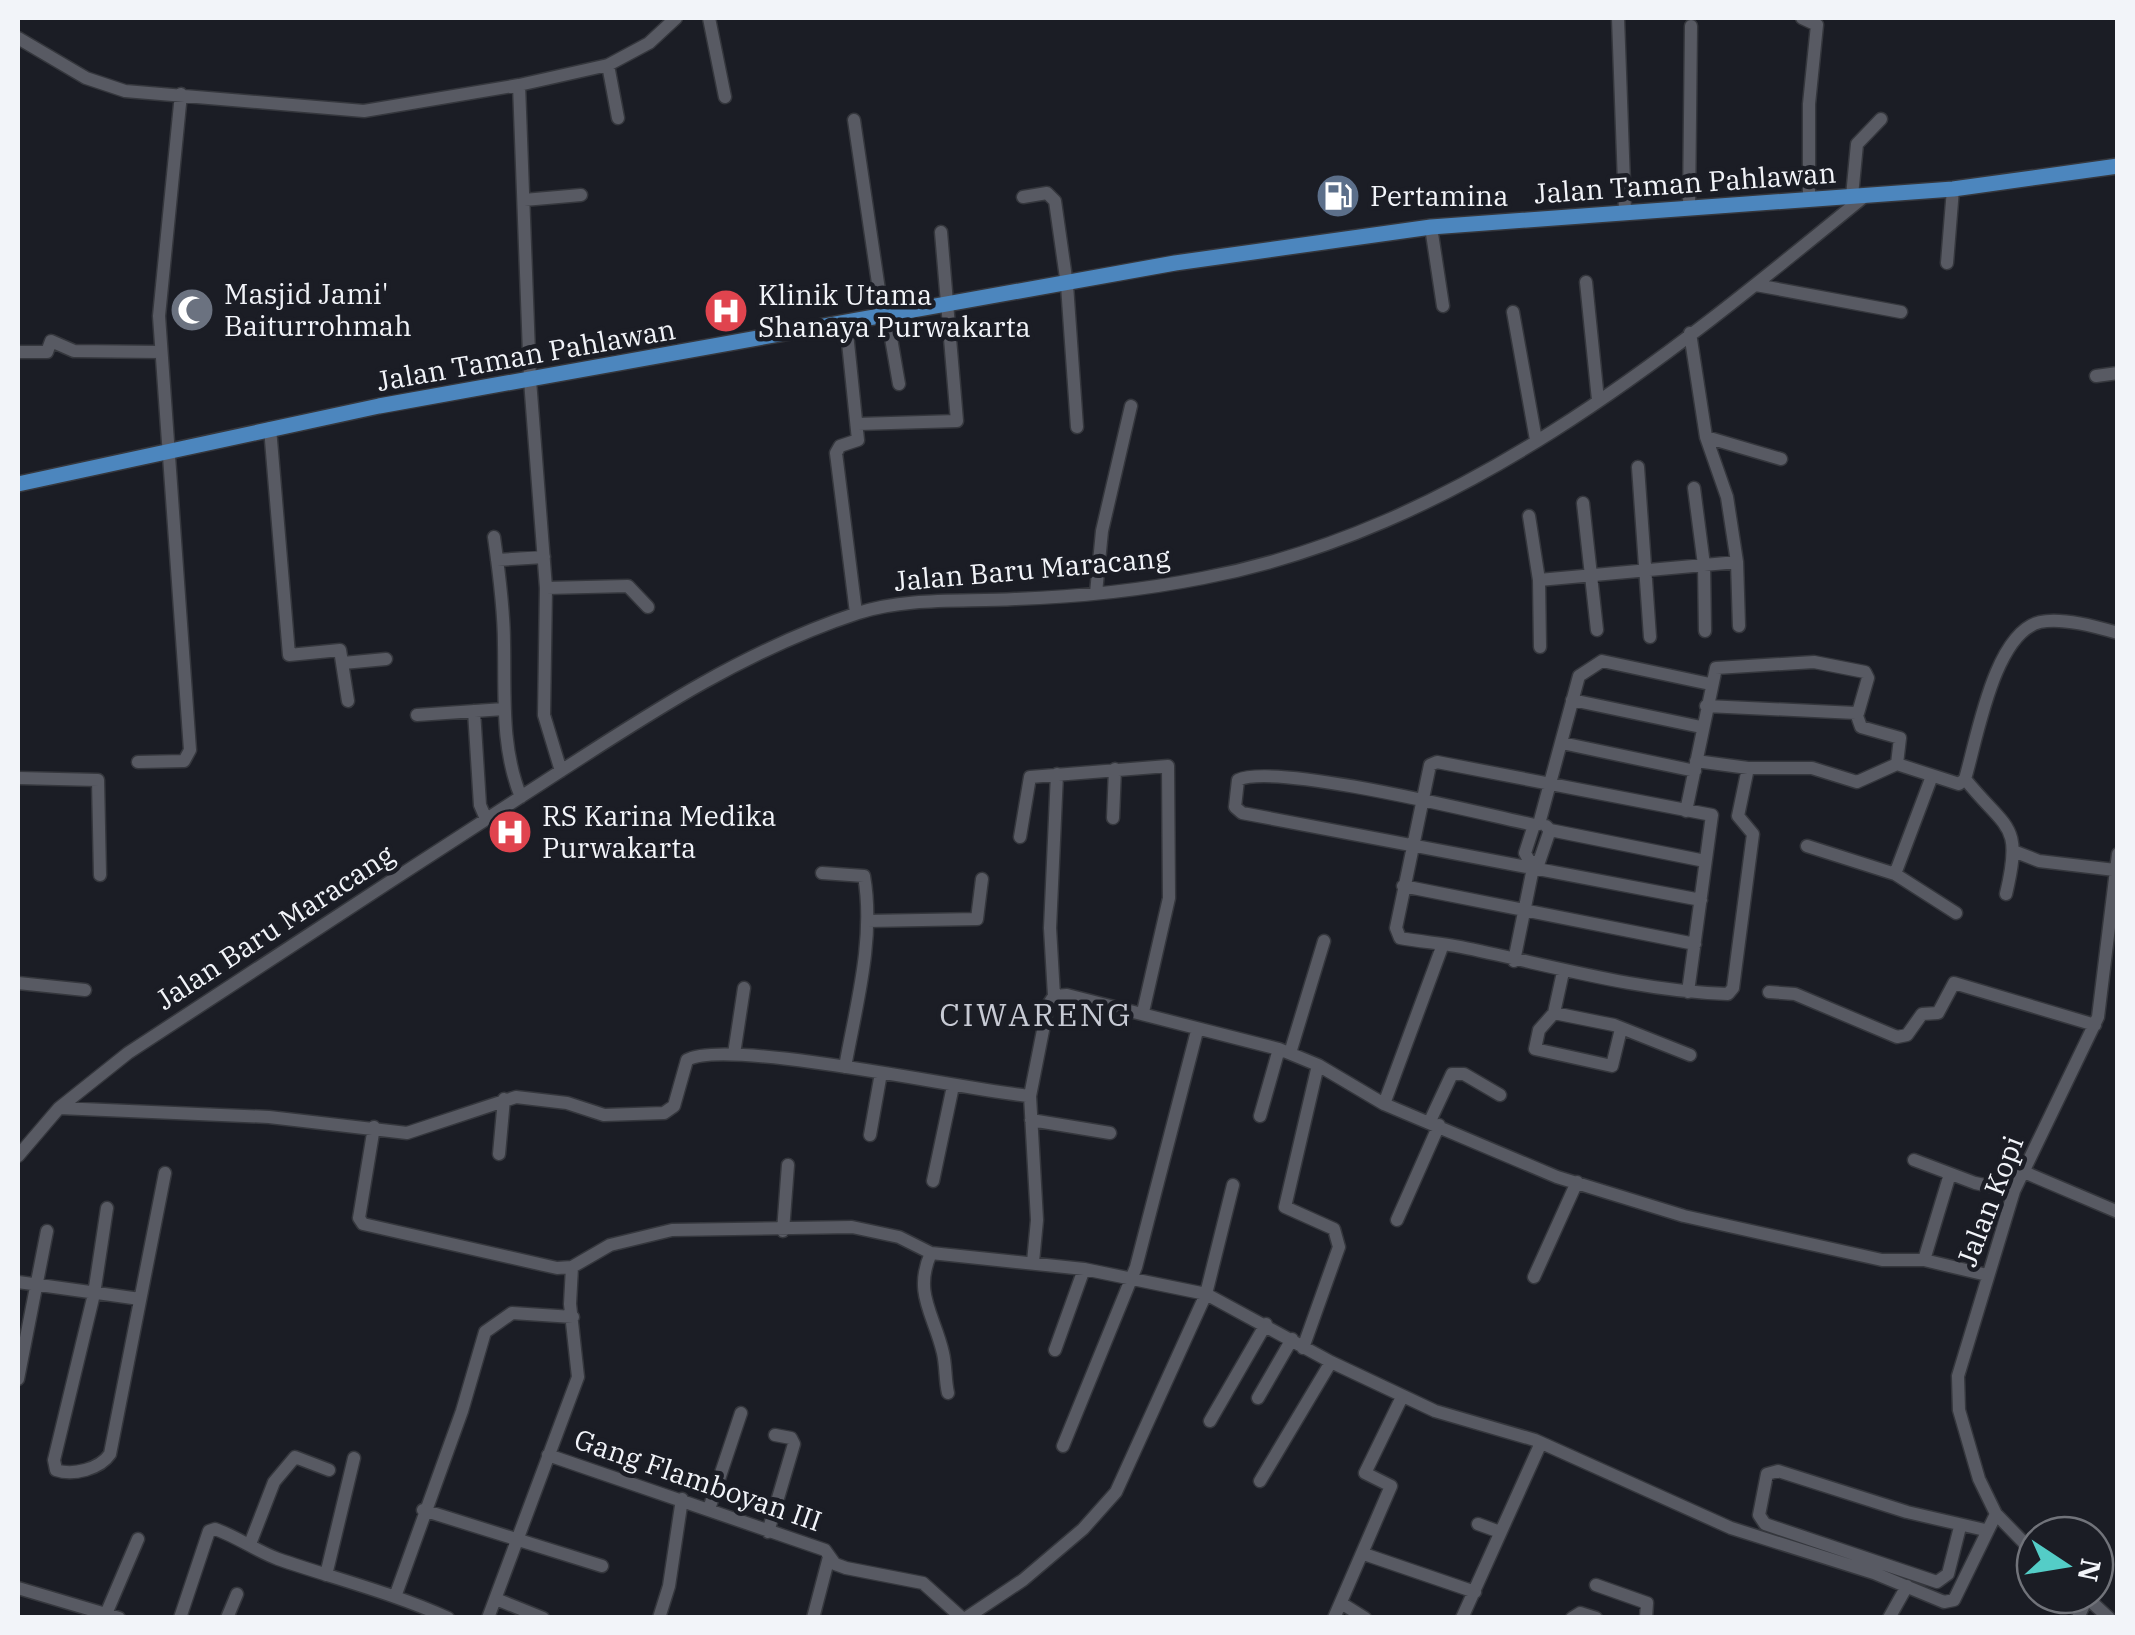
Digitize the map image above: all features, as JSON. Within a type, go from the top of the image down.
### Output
[{"type":"main road","name":"Jalan Taman Pahlawan","points":[[18,484],[270,428],[1175,264],[1432,227],[1953,188],[2118,166]]},
{"type":"street","points":[[18,38],[104,85],[364,111],[519,85],[608,65],[650,43],[676,18]]},
{"type":"street","points":[[709,18],[725,97]]},
{"type":"street","points":[[1618,18],[1625,212]]},
{"type":"street","points":[[1809,18],[1818,25],[1809,104],[1817,199],[1832,223]]},
{"type":"street","points":[[1689,208],[1691,26]]},
{"type":"street","points":[[608,65],[618,118]]},
{"type":"street","points":[[519,85],[530,380],[546,588],[544,715],[562,771]]},
{"type":"street","points":[[138,762],[184,761],[190,750],[184,608],[166,452],[160,352],[160,280],[181,94]]},
{"type":"street","points":[[1859,196],[1857,144],[1881,119]]},
{"type":"street","points":[[854,120],[899,384]]},
{"type":"street","points":[[1947,263],[1953,188]]},
{"type":"street","points":[[1023,197],[1047,193],[1056,200],[1067,285],[1077,427]]},
{"type":"street","points":[[524,200],[581,195]]},
{"type":"street","name":"Jalan Baru Maracang","points":[[20,1151],[58,1108],[128,1052],[726,668],[856,614],[898,603],[1096,592],[1200,579],[1327,547],[1418,510],[1598,400],[1756,285],[1859,196]]},
{"type":"street","points":[[1432,227],[1443,306]]},
{"type":"street","points":[[858,424],[957,421],[941,232]]},
{"type":"street","points":[[1586,282],[1598,400]]},
{"type":"street","points":[[1756,285],[1901,312]]},
{"type":"street","points":[[1513,312],[1536,440]]},
{"type":"street","points":[[846,323],[858,424],[856,443],[840,446],[836,453],[856,614]]},
{"type":"street","points":[[1690,333],[1706,437],[1727,496],[1737,562],[1739,626]]},
{"type":"street","points":[[18,352],[47,352],[51,341],[74,351],[160,352]]},
{"type":"street","points":[[2096,376],[2118,373]]},
{"type":"street","points":[[1096,592],[1102,530],[1130,406]]},
{"type":"street","points":[[270,428],[288,655],[337,650],[343,663],[348,702]]},
{"type":"street","points":[[1706,437],[1780,459]]},
{"type":"street","points":[[1638,467],[1650,637]]},
{"type":"street","points":[[1694,488],[1704,565],[1705,631]]},
{"type":"street","points":[[1584,503],[1596,630]]},
{"type":"street","points":[[1529,516],[1539,580],[1540,647]]},
{"type":"street","points":[[494,537],[504,708],[511,771],[521,797]]},
{"type":"street","points":[[497,560],[544,556]]},
{"type":"street","points":[[1539,580],[1737,562]]},
{"type":"street","points":[[546,588],[628,586],[648,606]]},
{"type":"street","points":[[1562,743],[1696,766],[1812,768],[1857,782],[1897,764],[1959,784],[1965,779],[1998,666],[2020,634],[2040,622],[2118,633]]},
{"type":"street","points":[[343,663],[386,659]]},
{"type":"street","points":[[1532,865],[1544,855],[1541,826],[1579,676],[1602,660],[1710,684]]},
{"type":"street","points":[[1686,811],[1710,684],[1721,666],[1825,664],[1868,674],[1858,714],[1861,727],[1900,738],[1897,764]]},
{"type":"street","points":[[1572,700],[1701,727]]},
{"type":"street","points":[[1706,706],[1858,714]]},
{"type":"street","points":[[417,715],[504,708]]},
{"type":"street","points":[[474,712],[475,753],[486,820]]},
{"type":"street","points":[[1688,992],[1713,817],[1438,762],[1430,765],[1396,934],[1563,972],[1688,992],[1728,994],[1733,988],[1754,834],[1738,814],[1748,768]]},
{"type":"street","points":[[1020,837],[1028,779],[1166,766],[1170,775],[1169,898],[1143,1012]]},
{"type":"street","points":[[1112,818],[1116,769]]},
{"type":"street","points":[[1033,1262],[1037,1220],[1030,1096],[1048,1005],[1054,996],[1050,928],[1057,774]]},
{"type":"street","points":[[1895,874],[1932,776]]},
{"type":"street","points":[[18,778],[98,780],[100,874]]},
{"type":"street","points":[[1701,900],[1239,812],[1238,780],[1290,778],[1422,800],[1704,860]]},
{"type":"street","points":[[1965,779],[2012,836],[2016,852],[2006,894]]},
{"type":"street","points":[[1807,846],[1895,874],[1956,913]]},
{"type":"street","points":[[2016,852],[2039,861],[2115,870]]},
{"type":"street","name":"Jalan Kopi","points":[[2015,1533],[1996,1514],[1970,1455],[1958,1388],[1962,1358],[2014,1191],[2095,1026],[2114,915],[2118,854]]},
{"type":"street","points":[[1514,961],[1532,865]]},
{"type":"street","points":[[822,873],[864,876],[867,920],[845,1067]]},
{"type":"street","points":[[867,920],[977,919],[982,879]]},
{"type":"street","points":[[1403,886],[1696,944]]},
{"type":"street","points":[[1260,1116],[1324,941]]},
{"type":"street","points":[[1384,1104],[1442,946]]},
{"type":"street","points":[[1563,972],[1554,1013],[1540,1030],[1537,1051],[1612,1066],[1621,1028]]},
{"type":"street","points":[[1769,992],[1795,994],[1897,1037],[1908,1034],[1922,1014],[1938,1013],[1954,982],[2095,1026]]},
{"type":"street","points":[[18,983],[84,990]]},
{"type":"street","points":[[734,1054],[744,988]]},
{"type":"street","points":[[1054,996],[1143,1012],[1285,1052],[1384,1104],[1577,1182],[1684,1216],[1882,1260],[1924,1260],[1987,1275]]},
{"type":"street","points":[[1554,1013],[1621,1028],[1690,1055]]},
{"type":"street","points":[[1064,1446],[1130,1280],[1197,1030]]},
{"type":"street","points":[[58,1108],[269,1117],[407,1133],[458,1119],[504,1099],[536,1098],[604,1114],[664,1114],[674,1106],[687,1060],[695,1055],[734,1054],[1030,1096]]},
{"type":"street","points":[[1258,1398],[1298,1343],[1339,1247],[1334,1228],[1285,1207],[1318,1066]]},
{"type":"street","points":[[870,1135],[881,1074]]},
{"type":"street","points":[[1396,1220],[1452,1074],[1464,1074],[1500,1095]]},
{"type":"street","points":[[933,1180],[953,1086]]},
{"type":"street","points":[[498,1154],[504,1099]]},
{"type":"street","points":[[1030,1120],[1110,1132]]},
{"type":"street","points":[[374,1127],[359,1218],[363,1224],[546,1268],[572,1267],[610,1245],[672,1230],[852,1227],[971,1260],[1084,1269],[1206,1294],[1402,1396],[1540,1445],[1731,1528],[1944,1602],[1954,1600],[1996,1514]]},
{"type":"street","points":[[1914,1160],[2014,1191]]},
{"type":"street","points":[[783,1231],[788,1166]]},
{"type":"street","points":[[2024,1172],[2118,1212]]},
{"type":"street","points":[[107,1208],[94,1294],[54,1460],[56,1470],[70,1474],[104,1462],[110,1454],[165,1173]]},
{"type":"street","points":[[1924,1260],[1950,1174]]},
{"type":"street","points":[[1534,1277],[1577,1182]]},
{"type":"street","points":[[964,1618],[1023,1580],[1110,1500],[1133,1460],[1206,1294],[1234,1185]]},
{"type":"street","points":[[18,1379],[47,1231]]},
{"type":"street","points":[[931,1252],[922,1273],[922,1299],[944,1358],[948,1394]]},
{"type":"street","points":[[488,1618],[578,1377],[572,1267]]},
{"type":"street","points":[[1055,1350],[1084,1269]]},
{"type":"street","points":[[18,1282],[140,1300]]},
{"type":"street","points":[[396,1594],[488,1328],[512,1312],[573,1317]]},
{"type":"street","points":[[1210,1421],[1266,1324]]},
{"type":"street","points":[[1260,1480],[1331,1362]]},
{"type":"street","points":[[1334,1618],[1391,1486],[1365,1473],[1402,1396]]},
{"type":"street","points":[[709,1509],[741,1413]]},
{"type":"street","points":[[768,1532],[794,1444],[791,1438],[774,1436]]},
{"type":"street","points":[[1462,1618],[1540,1445]]},
{"type":"street","name":"Gang Flamboyan III","points":[[548,1455],[826,1550],[829,1557],[846,1568],[923,1584],[964,1618]]},
{"type":"street","points":[[250,1544],[274,1482],[295,1457],[329,1470]]},
{"type":"street","points":[[326,1574],[354,1458]]},
{"type":"street","points":[[1960,1527],[1948,1574],[1937,1582],[1765,1524],[1758,1515],[1767,1474],[1778,1472],[1960,1527],[1986,1530]]},
{"type":"street","points":[[659,1618],[669,1586],[682,1499]]},
{"type":"street","points":[[423,1510],[602,1566]]},
{"type":"street","points":[[1478,1524],[1500,1532]]},
{"type":"street","points":[[180,1618],[209,1531],[215,1529],[272,1557],[396,1594],[448,1618]]},
{"type":"street","points":[[18,1588],[113,1616],[138,1540]]},
{"type":"street","points":[[1364,1554],[1475,1592]]},
{"type":"street","points":[[814,1618],[829,1557]]},
{"type":"street","points":[[1596,1585],[1646,1603],[1646,1618]]},
{"type":"street","points":[[1889,1618],[1907,1586]]},
{"type":"street","points":[[227,1618],[237,1594]]},
{"type":"street","points":[[496,1600],[543,1618]]},
{"type":"street","points":[[54,1618],[61,1602]]},
{"type":"street","points":[[1342,1602],[1364,1618]]},
{"type":"street","points":[[1572,1618],[1586,1613],[1596,1618]]},
{"type":"place","name":"Pertamina","points":[[1338,196]]},
{"type":"place","name":"Masjid Jami' Baiturrohmah","points":[[192,310]]},
{"type":"place","name":"Klinik Utama Shanaya Purwakarta","points":[[726,311]]},
{"type":"place","name":"RS Karina Medika Purwakarta","points":[[510,832]]},
{"type":"district","name":"CIWARENG","points":[[1036,1015]]}]
